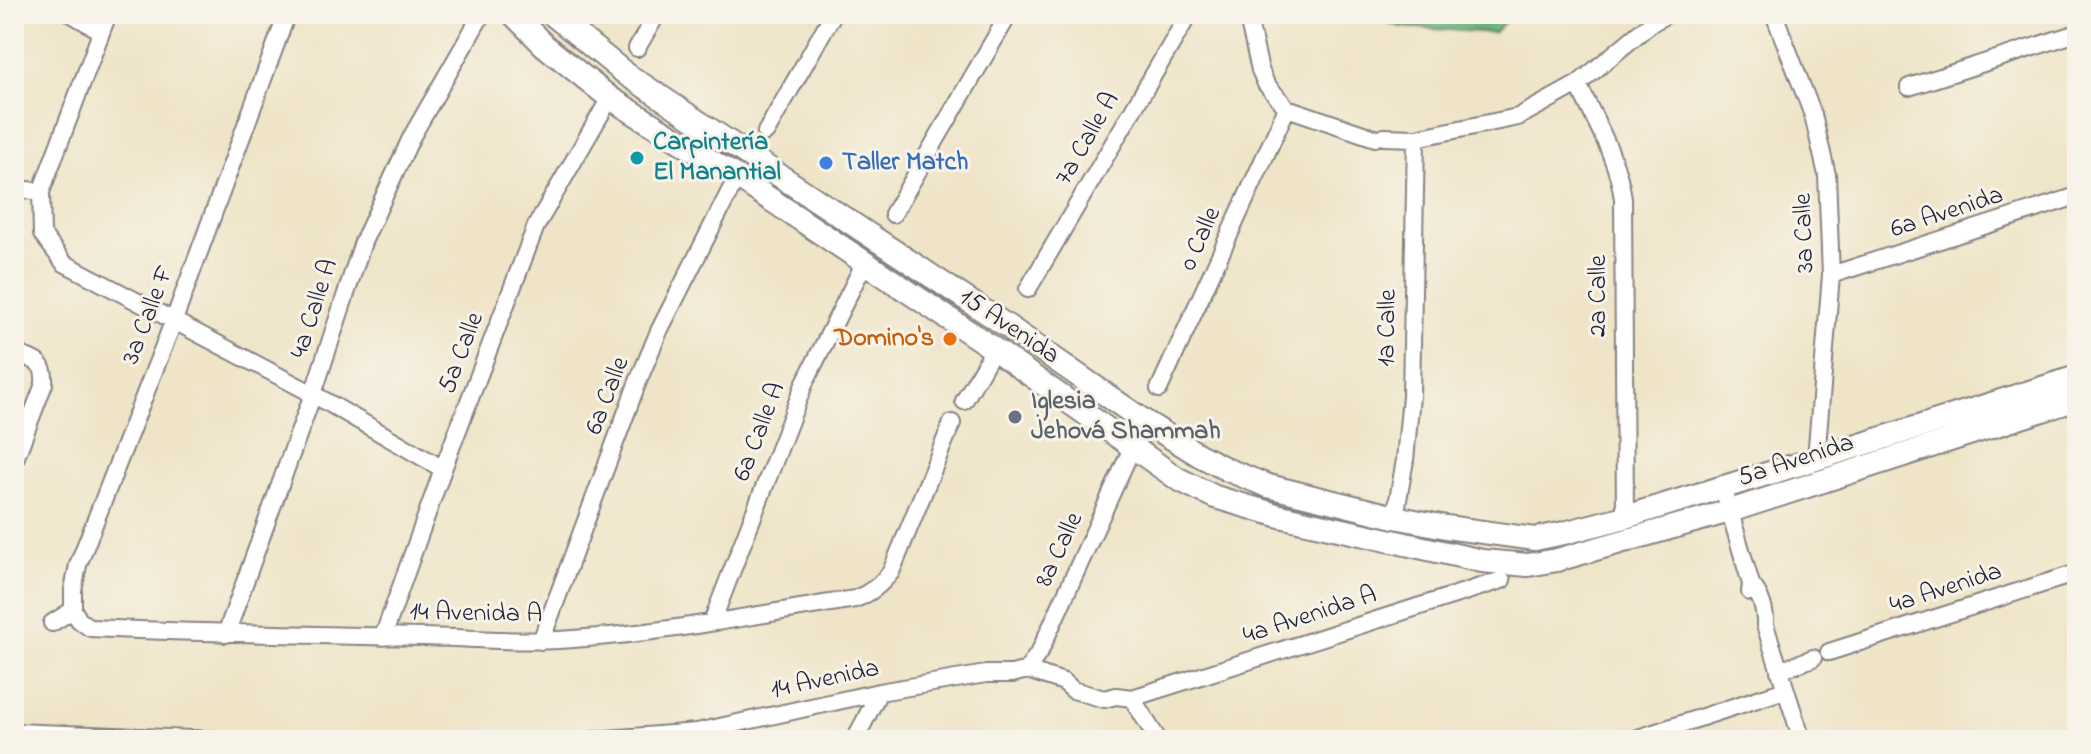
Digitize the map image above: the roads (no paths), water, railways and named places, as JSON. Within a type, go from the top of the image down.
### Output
[{"type":"main road","name":"15 Avenida","points":[[513,14],[545,46],[610,98],[737,177],[994,349],[1178,479],[1215,497],[1280,516],[1482,561],[1528,565]]},
{"type":"main road","name":"15 Avenida","points":[[552,14],[626,74],[1199,455],[1268,486],[1395,517],[1535,539]]},
{"type":"main road","name":"5a Avenida","points":[[1535,539],[1723,488],[2077,377]]},
{"type":"main road","name":"5a Avenida","points":[[1528,565],[1557,560],[1730,511],[2077,399]]},
{"type":"street","points":[[72,14],[101,31]]},
{"type":"street","points":[[108,14],[41,192],[42,234],[64,263],[313,394],[443,469]]},
{"type":"street","name":"3a Calle F","points":[[73,610],[78,565],[174,320],[287,14]]},
{"type":"street","name":"4a Calle A","points":[[226,634],[313,394],[363,242],[412,136],[482,14]]},
{"type":"street","points":[[637,48],[657,14]]},
{"type":"street","points":[[766,132],[833,14]]},
{"type":"street","points":[[893,214],[1009,14]]},
{"type":"street","name":"7a Calle A","points":[[1028,289],[1189,14]]},
{"type":"street","points":[[1247,14],[1260,70],[1266,84],[1287,108],[1380,138],[1416,138],[1518,117],[1578,84],[1650,24],[1667,14]]},
{"type":"street","name":"3a Calle","points":[[1774,14],[1813,115],[1827,175],[1831,275],[1816,459]]},
{"type":"street","points":[[1909,87],[2077,33]]},
{"type":"street","name":"2a Calle","points":[[1578,84],[1617,166],[1621,182],[1625,517]]},
{"type":"street","name":"5a Calle","points":[[383,637],[536,226],[610,98]]},
{"type":"street","name":"0 Calle","points":[[1159,389],[1287,108]]},
{"type":"street","name":"1a Calle","points":[[1395,517],[1405,460],[1411,396],[1416,138]]},
{"type":"street","name":"6a Calle","points":[[541,641],[648,357],[737,177]]},
{"type":"street","points":[[14,188],[41,192]]},
{"type":"street","name":"6a Avenida","points":[[1831,275],[2077,196]]},
{"type":"street","name":"6a Calle A","points":[[712,622],[805,382],[864,264]]},
{"type":"street","points":[[964,401],[994,349]]},
{"type":"street","points":[[14,353],[39,362],[45,372],[44,384],[14,462]]},
{"type":"street","name":"14 Avenida A","points":[[73,610],[79,620],[90,628],[541,641],[619,635],[855,599],[880,586],[891,572],[952,423]]},
{"type":"street","name":"8a Calle","points":[[1027,670],[1040,651],[1132,448]]},
{"type":"street","points":[[1723,488],[1751,584],[1750,594],[1759,620],[1765,625],[1802,740]]},
{"type":"street","name":"4a Avenida","points":[[1829,652],[2077,573]]},
{"type":"street","name":"4a Avenida A","points":[[1124,697],[1502,580]]},
{"type":"street","points":[[52,623],[73,610]]},
{"type":"street","points":[[1779,671],[1813,658]]},
{"type":"street","name":"14 Avenida","points":[[594,740],[697,732],[879,692],[1027,670],[1064,682],[1073,690],[1104,699],[1124,697]]},
{"type":"street","points":[[1632,740],[1785,690]]},
{"type":"street","points":[[855,740],[879,692]]},
{"type":"street","points":[[1124,697],[1158,740]]},
{"type":"street","points":[[14,732],[217,740]]},
{"type":"place","name":"Carpintería El Manantial","points":[[637,158]]},
{"type":"place","name":"Taller Match","points":[[826,163]]},
{"type":"place","name":"Domino's","points":[[950,339]]},
{"type":"place","name":"Iglesia Jehová Shammah","points":[[1015,417]]}]
